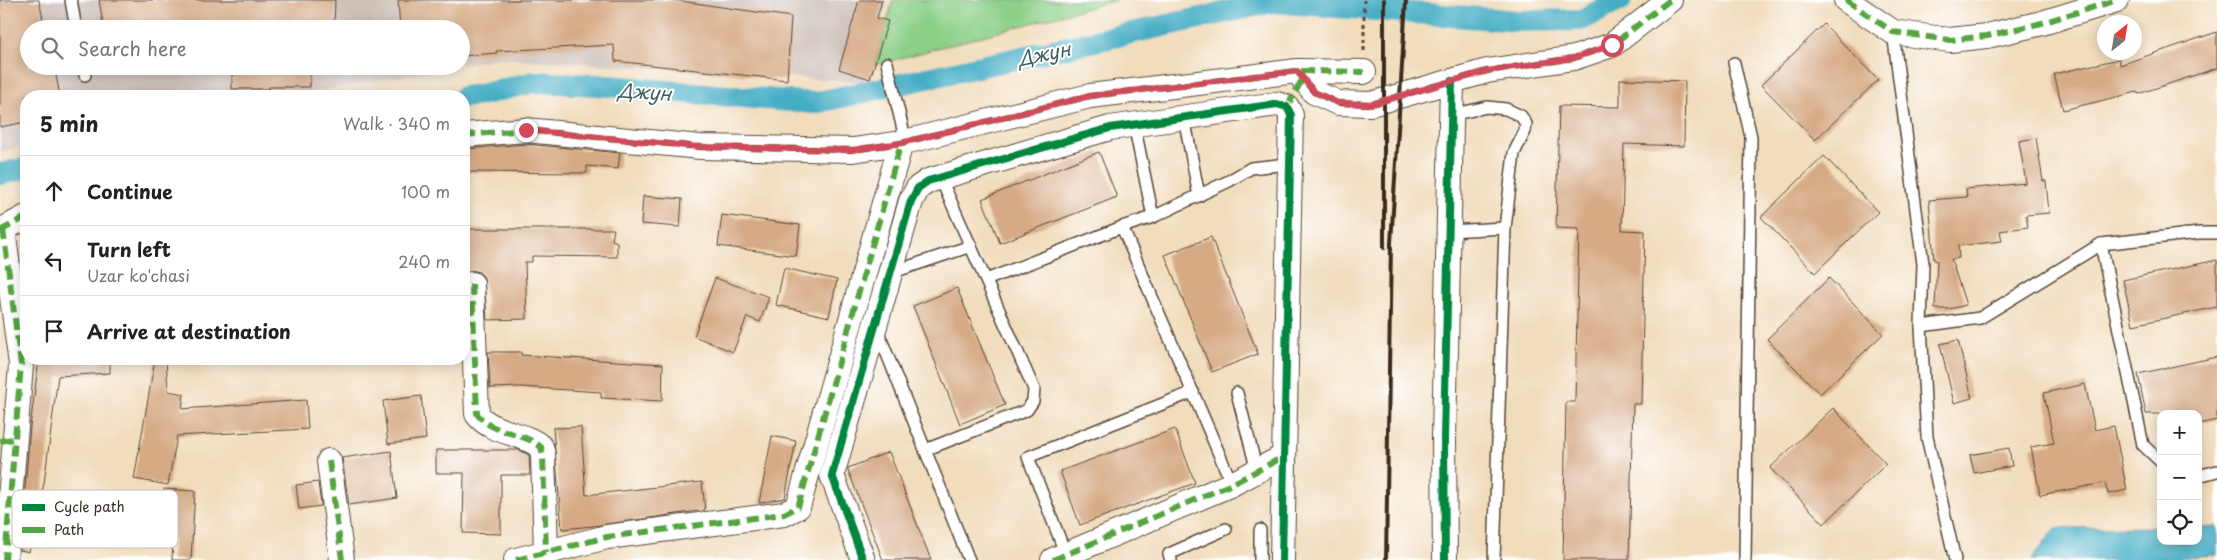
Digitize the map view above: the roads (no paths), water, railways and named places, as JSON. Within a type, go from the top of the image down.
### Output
[{"type":"street","points":[[1300,74],[1314,92],[1338,103],[1372,104],[1487,71],[1574,58],[1612,45],[1670,0]]},
{"type":"street","points":[[1846,0],[1893,32],[1950,40],[1988,36],[2042,23],[2117,0]]},
{"type":"street","points":[[470,135],[526,130],[700,147],[852,150],[1090,96],[1300,74],[1364,72]]},
{"type":"street","points":[[1287,107],[1300,74]]},
{"type":"street","points":[[1445,560],[1444,438],[1452,81]]},
{"type":"street","points":[[863,560],[832,475],[911,201],[918,188],[928,181],[940,177],[1110,128],[1277,104],[1287,107],[1291,115],[1288,164],[1282,560]]},
{"type":"street","points":[[516,560],[607,538],[784,514],[798,507],[903,137]]},
{"type":"street","points":[[20,220],[2,230],[20,352]]},
{"type":"street","points":[[472,284],[477,414],[484,423],[541,447],[543,455],[546,552]]},
{"type":"street","points":[[5,560],[7,440],[22,365]]},
{"type":"street","points":[[1059,557],[1232,484],[1284,457]]},
{"type":"street","points":[[329,461],[342,560]]},
{"type":"lane","points":[[71,0],[74,20]]},
{"type":"lane","points":[[1893,32],[1923,264],[1921,326],[1927,437],[1955,560]]},
{"type":"lane","points":[[887,63],[903,137]]},
{"type":"lane","points":[[1734,63],[1751,136],[1745,560]]},
{"type":"lane","points":[[1451,115],[1487,107],[1506,109],[1521,116],[1526,124],[1525,132],[1514,153],[1505,228],[1494,560]]},
{"type":"lane","points":[[1184,117],[1199,196]]},
{"type":"lane","points":[[1134,124],[1153,217]]},
{"type":"lane","points":[[986,280],[1153,217],[1199,196],[1251,168],[1288,164]]},
{"type":"lane","points":[[925,450],[1027,410],[1033,401],[1034,389],[940,177]]},
{"type":"lane","points":[[1122,228],[1232,484]]},
{"type":"lane","points":[[1449,231],[1505,228]]},
{"type":"lane","points":[[1921,326],[1980,318],[2101,244],[2199,233],[2217,233]]},
{"type":"lane","points":[[2101,244],[2143,445],[2157,458]]},
{"type":"lane","points":[[890,273],[971,246]]},
{"type":"lane","points":[[875,325],[969,560]]},
{"type":"lane","points":[[1059,557],[1028,457],[1193,392]]},
{"type":"lane","points":[[1237,393],[1257,471]]},
{"type":"lane","points":[[2202,475],[2217,471]]},
{"type":"lane","points":[[1171,560],[1169,554],[1226,529]]},
{"type":"lane","points":[[1260,530],[1260,560]]},
{"type":"water","points":[[2217,526],[2217,555],[2148,560],[2031,560],[2056,528],[2157,527],[2157,545],[2202,545],[2202,527]]},
{"type":"waterway","name":"Джун","points":[[470,96],[534,82],[596,85],[814,103],[1272,2],[1519,21],[1581,20],[1621,0]]},
{"type":"waterway","name":"Джун","points":[[0,174],[20,169]]},
{"type":"railway","points":[[1384,0],[1384,248]]},
{"type":"railway","points":[[1386,560],[1391,243],[1406,0]]}]
